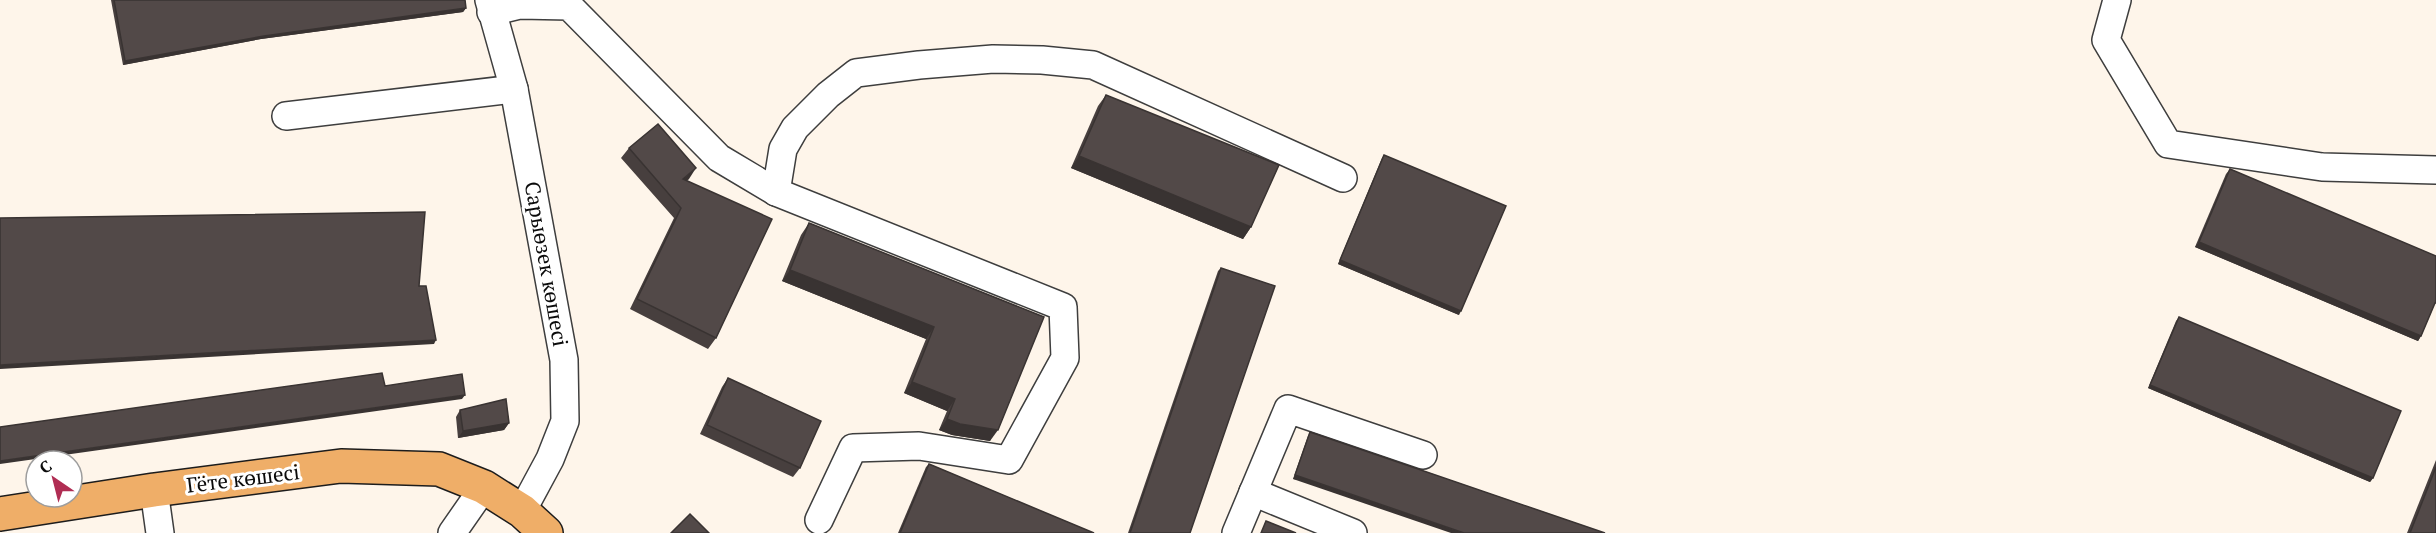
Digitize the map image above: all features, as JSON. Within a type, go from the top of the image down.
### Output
[{"type":"main road","name":"Гёте көшесі","points":[[0,514],[154,490],[341,466],[439,469],[484,487],[522,511],[546,533]]},
{"type":"street","points":[[2117,0],[2106,40],[2168,144],[2322,167],[2436,170]]},
{"type":"street","points":[[490,4],[569,6],[719,158],[776,192],[1063,307],[1065,358],[1008,460],[919,446],[853,448],[819,520]]},
{"type":"street","name":"Сарыөзек көшесі","points":[[490,4],[514,89],[564,360],[565,421],[550,459],[522,511]]},
{"type":"street","points":[[776,192],[783,149],[795,128],[828,95],[856,73],[993,59],[1042,60],[1092,65],[1343,178]]},
{"type":"street","points":[[286,116],[514,89]]},
{"type":"street","points":[[1236,533],[1288,409],[1423,455]]},
{"type":"street","points":[[452,533],[484,487]]},
{"type":"street","points":[[154,490],[160,533]]},
{"type":"street","points":[[1253,492],[1353,533]]},
{"type":"building","points":[[114,0],[465,0],[466,8],[264,36],[125,61]]},
{"type":"building","points":[[1106,95],[1279,165],[1251,227],[1079,156]]},
{"type":"building","points":[[658,124],[696,168],[683,179],[772,219],[716,338],[637,299],[681,208],[629,148]]},
{"type":"building","points":[[1384,155],[1506,206],[1461,311],[1340,260]]},
{"type":"building","points":[[2230,169],[2436,256],[2436,303],[2421,336],[2199,242]]},
{"type":"building","points":[[425,212],[419,286],[426,286],[436,340],[0,365],[0,218]]},
{"type":"building","points":[[809,223],[1044,317],[998,430],[960,424],[947,419],[955,399],[912,382],[934,327],[790,270]]},
{"type":"building","points":[[1221,268],[1275,286],[1190,533],[1130,533]]},
{"type":"building","points":[[2179,317],[2401,411],[2373,478],[2150,385]]},
{"type":"building","points":[[382,373],[385,386],[462,374],[465,395],[84,449],[24,449],[24,458],[0,461],[0,427]]},
{"type":"building","points":[[728,378],[821,421],[800,468],[707,425]]},
{"type":"building","points":[[506,399],[509,423],[463,431],[460,410]]},
{"type":"building","points":[[1310,432],[1605,533],[1464,533],[1295,475]]},
{"type":"building","points":[[929,464],[1094,533],[900,533]]},
{"type":"building","points":[[2436,467],[2436,533],[2410,533]]},
{"type":"building","points":[[690,514],[709,533],[671,533]]},
{"type":"building","points":[[1266,521],[1296,533],[1261,533]]}]
